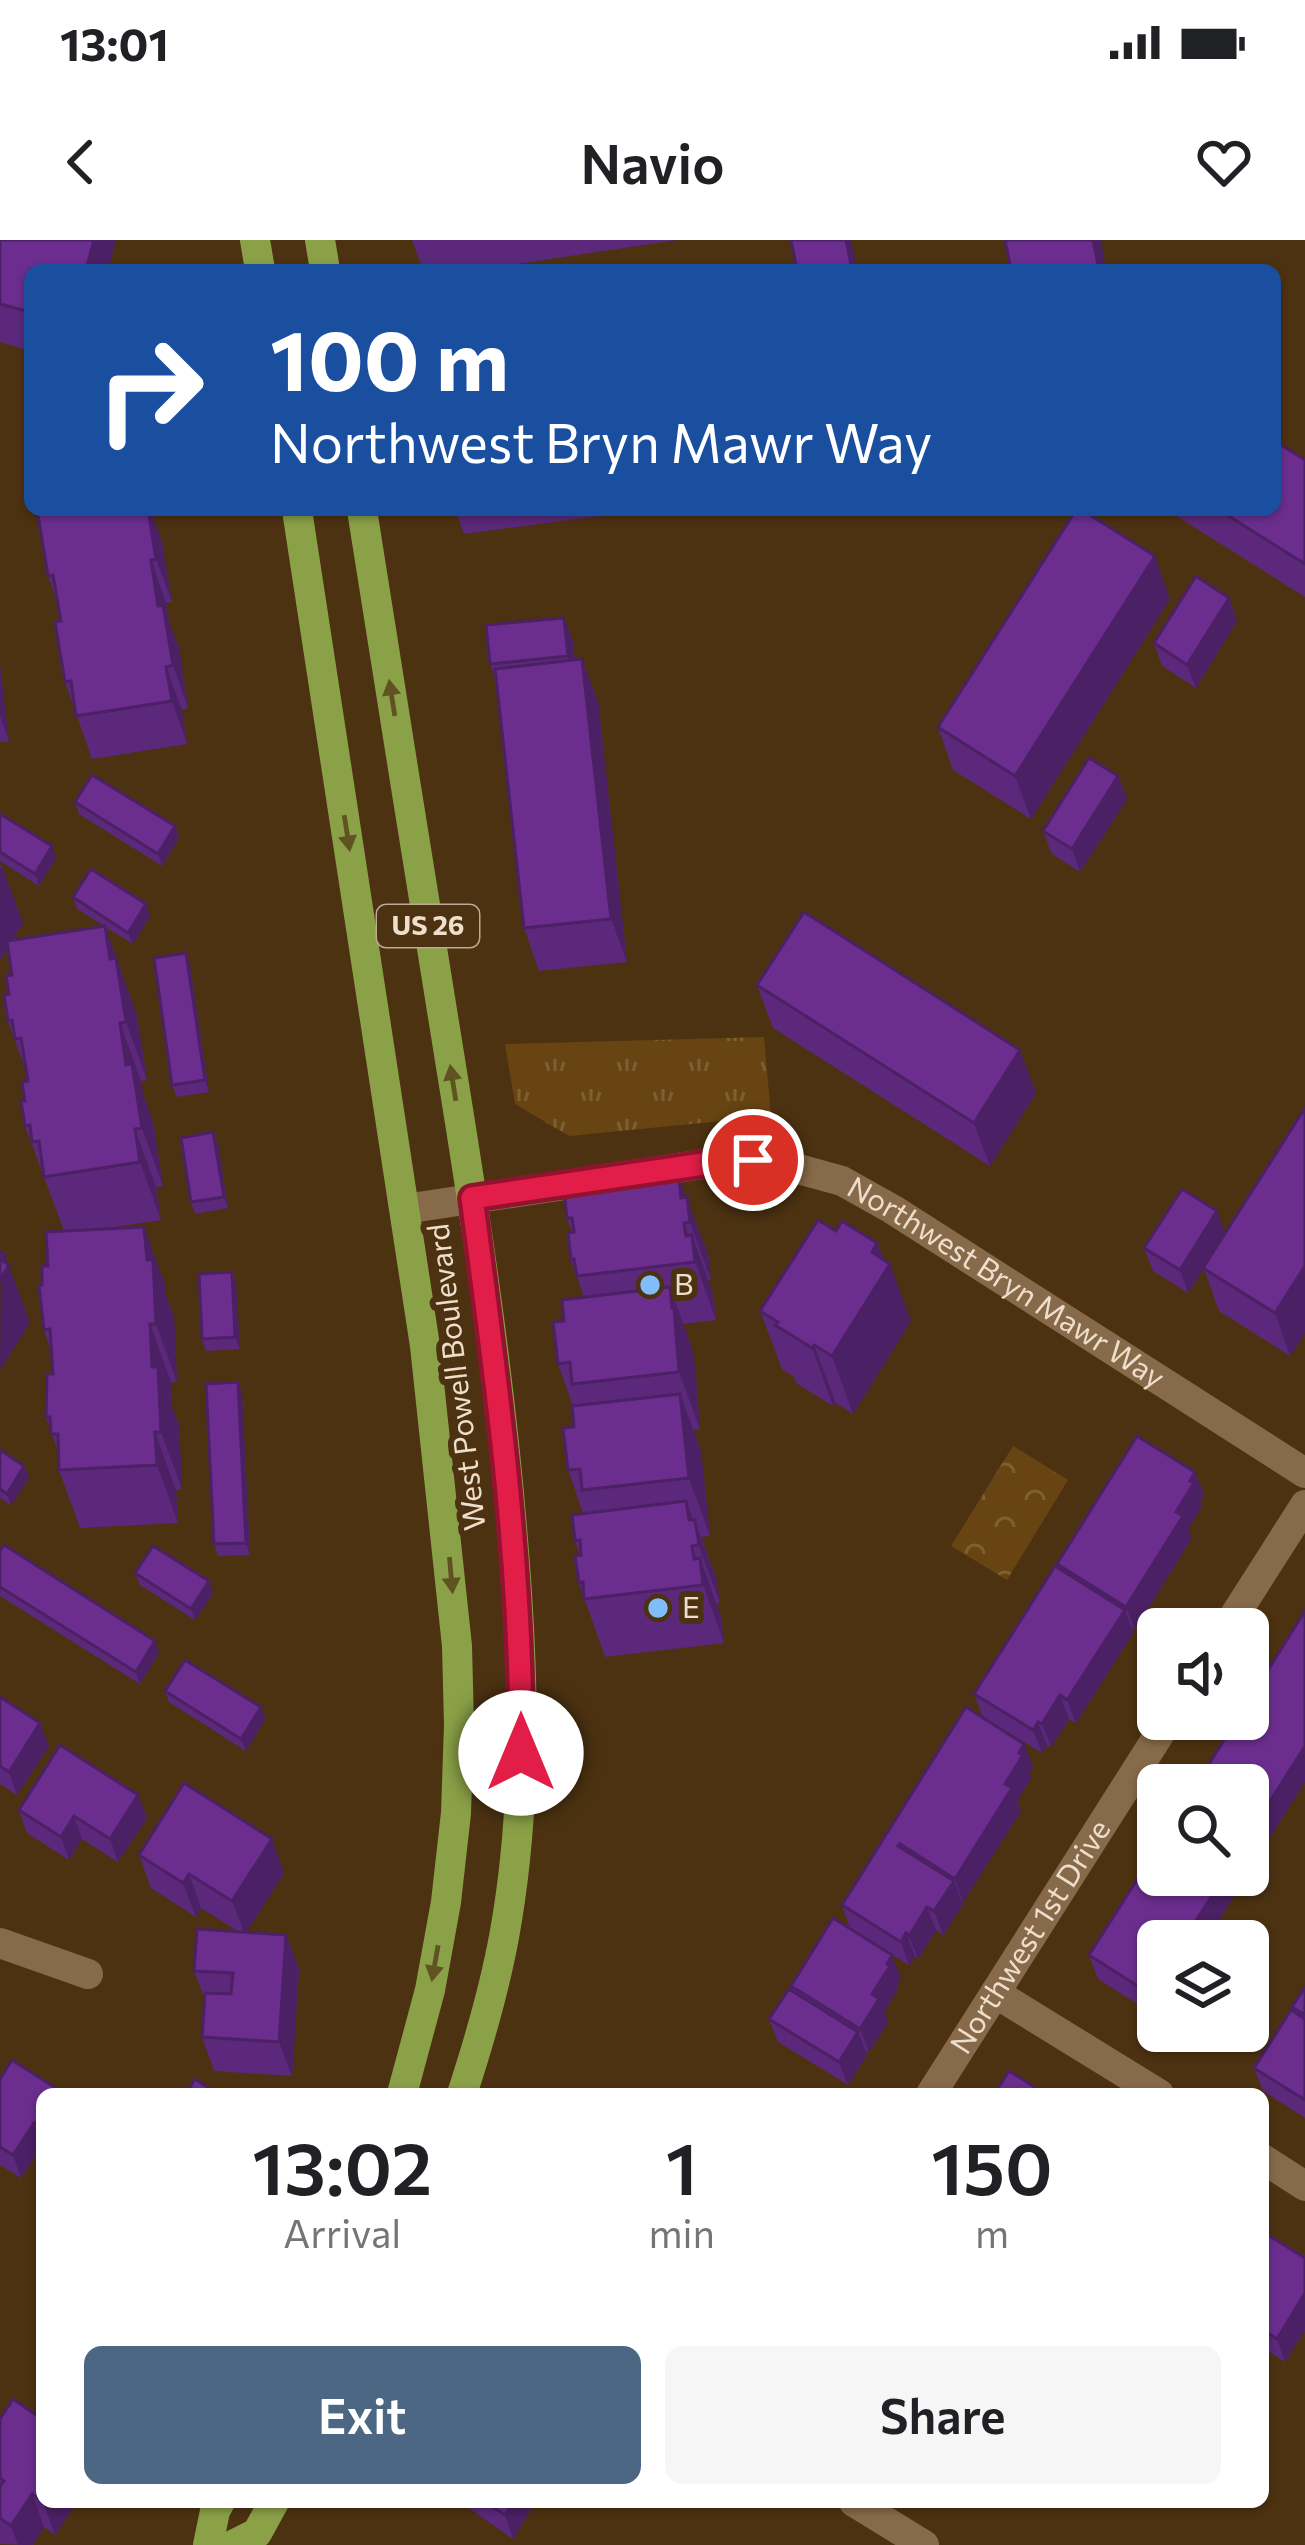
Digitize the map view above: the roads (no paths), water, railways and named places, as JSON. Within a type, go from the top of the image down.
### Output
[{"type":"main road","name":"West Powell Boulevard","points":[[298,516],[425,1346],[457,1646],[456,1813],[446,1902],[430,1990],[404,2088]]},
{"type":"main road","name":"West Powell Boulevard","points":[[363,516],[472,1198],[504,1431],[520,1617],[520,1792],[513,1873],[485,2023],[464,2088]]},
{"type":"main road","points":[[208,2545],[217,2508]]},
{"type":"main road","points":[[233,2545],[257,2533],[271,2508]]},
{"type":"street","name":"Northwest Bryn Mawr Way","points":[[472,1198],[753,1160],[842,1181],[1305,1473]]},
{"type":"street","points":[[405,1209],[472,1198]]},
{"type":"street","points":[[1239,1608],[1305,1504]]},
{"type":"street","name":"Northwest 1st Drive","points":[[935,2088],[1156,1740]]},
{"type":"street","points":[[0,1943],[88,1974]]},
{"type":"street","points":[[994,1993],[1149,2088]]},
{"type":"street","points":[[1269,2163],[1305,2186]]},
{"type":"street","points":[[864,2508],[924,2545]]},
{"type":"place","name":"B","points":[[650,1285]]},
{"type":"place","name":"E","points":[[658,1608]]}]
